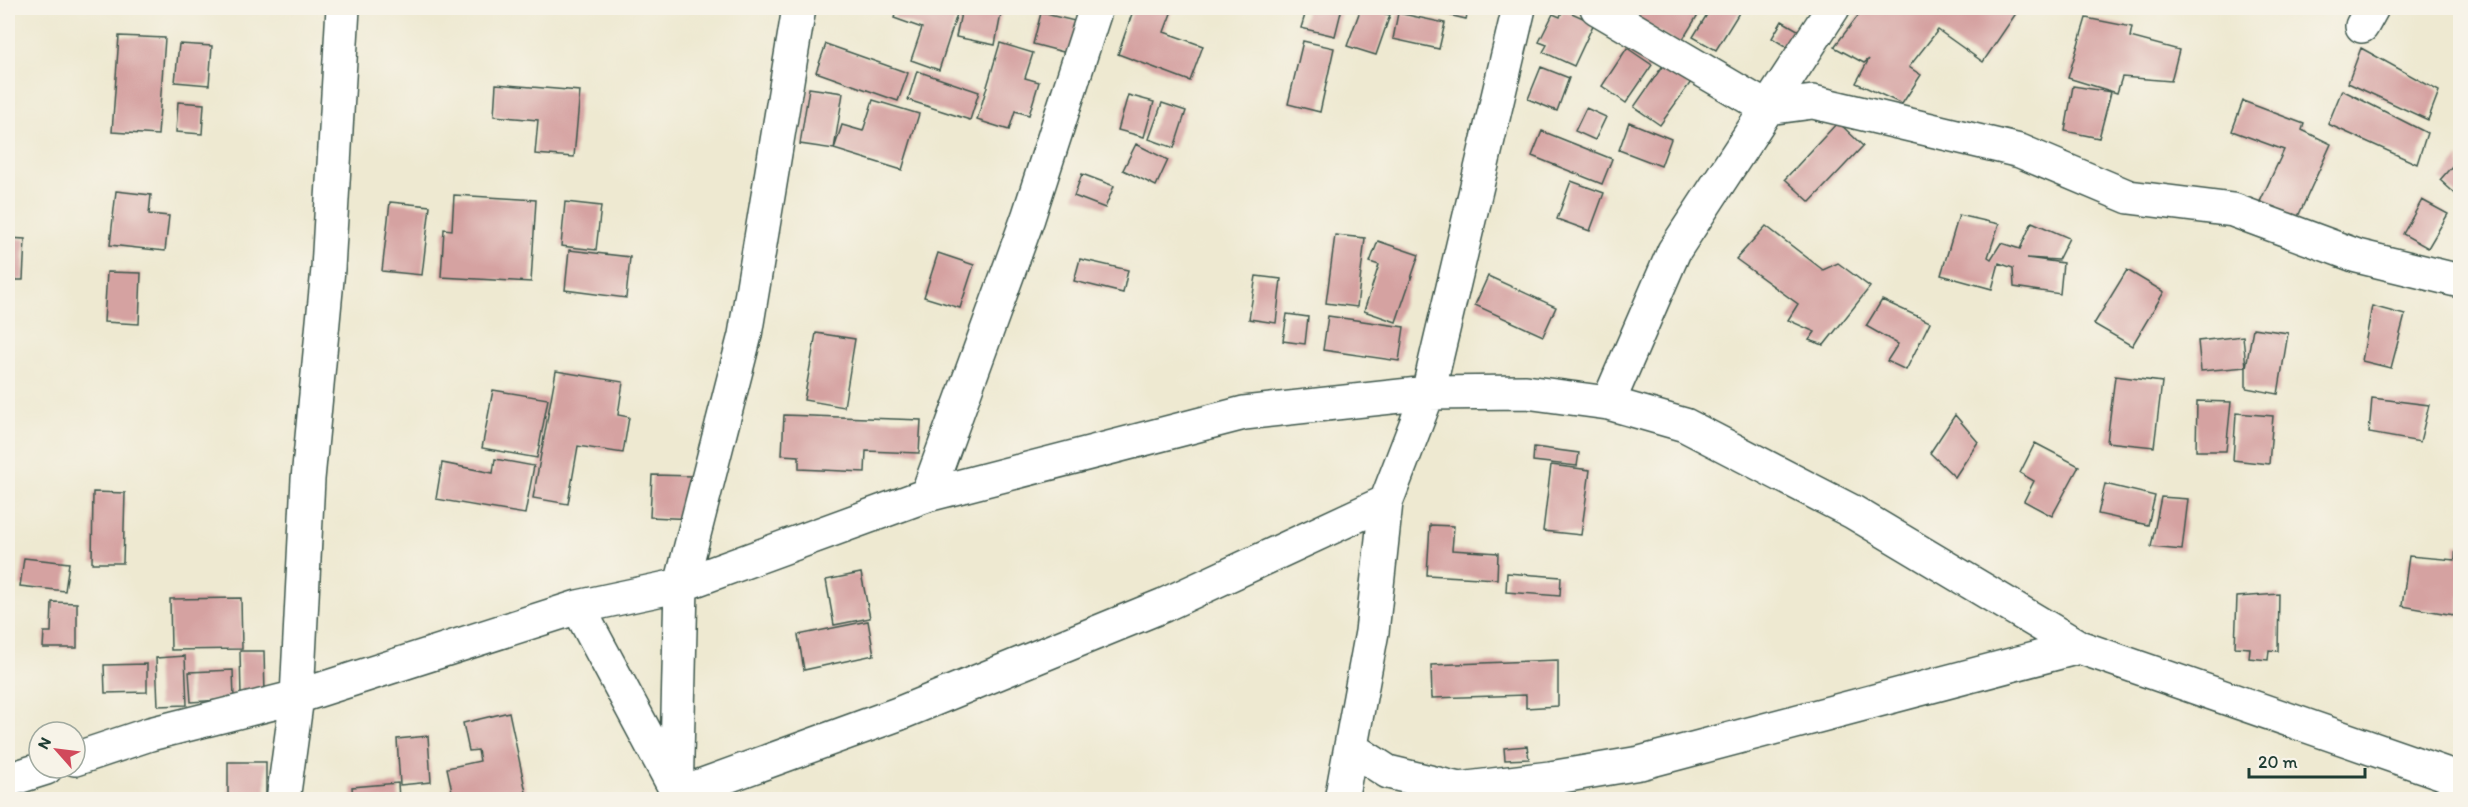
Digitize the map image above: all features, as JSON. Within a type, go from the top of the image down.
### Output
[{"type":"street","points":[[283,800],[297,697],[308,479],[328,269],[343,8]]},
{"type":"street","points":[[678,798],[681,585],[745,335],[799,8]]},
{"type":"street","points":[[927,495],[1028,218],[1096,8]]},
{"type":"street","points":[[1341,800],[1372,632],[1386,502],[1428,393],[1520,8]]},
{"type":"street","points":[[1597,8],[1767,108],[1813,102],[2020,151],[2129,197],[2232,210],[2357,256],[2460,281]]},
{"type":"street","points":[[1608,403],[1674,251],[1833,8]]},
{"type":"street","points":[[87,755],[150,735],[297,697],[578,607],[681,585],[927,495],[1244,413],[1428,393],[1526,392],[1608,403],[1696,430],[1852,512],[2079,647],[2460,779]]},
{"type":"street","points":[[678,798],[898,714],[1164,605],[1386,502]]},
{"type":"street","points":[[578,607],[678,798]]},
{"type":"street","points":[[1351,748],[1388,772],[1459,789],[1550,778],[1640,764],[2079,647]]},
{"type":"street","points":[[8,780],[27,774]]},
{"type":"building","points":[[897,8],[959,8],[939,70],[911,60],[922,28],[894,18]]},
{"type":"building","points":[[962,8],[1001,14],[995,45],[956,37]]},
{"type":"building","points":[[1134,8],[1173,8],[1164,32],[1203,46],[1190,81],[1118,54]]},
{"type":"building","points":[[1307,8],[1342,8],[1335,36],[1301,28]]},
{"type":"building","points":[[1361,8],[1390,15],[1376,55],[1347,46]]},
{"type":"building","points":[[1419,8],[1469,8],[1466,19]]},
{"type":"building","points":[[1618,8],[1702,8],[1680,44]]},
{"type":"building","points":[[1711,8],[1742,8],[1716,50],[1693,37]]},
{"type":"building","points":[[1864,8],[1920,8],[1929,15],[1935,8],[2019,9],[1983,62],[1938,30],[1909,67],[1921,75],[1902,104],[1856,83],[1869,59],[1864,63],[1834,47]]},
{"type":"building","points":[[1563,9],[1594,23],[1574,66],[1543,52],[1547,45],[1539,42],[1553,14],[1560,17]]},
{"type":"building","points":[[1041,13],[1079,22],[1071,54],[1033,44]]},
{"type":"building","points":[[1398,13],[1445,23],[1439,49],[1393,39]]},
{"type":"building","points":[[2086,18],[2132,27],[2130,37],[2179,50],[2171,81],[2122,77],[2117,93],[2068,78]]},
{"type":"building","points":[[1782,21],[1803,33],[1793,51],[1772,38]]},
{"type":"building","points":[[119,36],[165,38],[158,135],[112,132]]},
{"type":"building","points":[[1303,41],[1334,48],[1320,112],[1288,104]]},
{"type":"building","points":[[1000,43],[1033,53],[1025,78],[1039,82],[1029,115],[1015,111],[1009,130],[977,120]]},
{"type":"building","points":[[179,44],[212,46],[209,85],[175,82]]},
{"type":"building","points":[[826,44],[908,73],[898,101],[816,72]]},
{"type":"building","points":[[1627,48],[1652,65],[1626,103],[1602,86]]},
{"type":"building","points":[[2361,48],[2439,91],[2428,120],[2348,83]]},
{"type":"building","points":[[1664,64],[1691,82],[1660,125],[1634,107]]},
{"type":"building","points":[[1541,67],[1569,78],[1557,111],[1528,99]]},
{"type":"building","points":[[917,71],[979,92],[970,120],[908,100]]},
{"type":"building","points":[[496,84],[580,91],[574,157],[535,154],[538,120],[494,116]]},
{"type":"building","points":[[2073,86],[2111,92],[2099,138],[2065,131]]},
{"type":"building","points":[[809,88],[843,93],[834,149],[800,144]]},
{"type":"building","points":[[2342,90],[2427,133],[2417,164],[2328,124]]},
{"type":"building","points":[[1128,95],[1154,102],[1144,137],[1118,130]]},
{"type":"building","points":[[873,100],[919,114],[902,170],[834,149],[842,125],[863,131]]},
{"type":"building","points":[[2243,101],[2304,124],[2302,130],[2331,144],[2296,221],[2259,204],[2284,150],[2232,131]]},
{"type":"building","points":[[178,102],[204,104],[202,134],[176,132]]},
{"type":"building","points":[[1162,103],[1186,111],[1174,148],[1149,139]]},
{"type":"building","points":[[1586,108],[1606,117],[1595,140],[1575,131]]},
{"type":"building","points":[[1629,122],[1671,139],[1661,166],[1619,150]]},
{"type":"building","points":[[1838,122],[1863,146],[1810,202],[1785,179]]},
{"type":"building","points":[[1542,131],[1612,159],[1602,184],[1532,156]]},
{"type":"building","points":[[1136,144],[1168,160],[1156,186],[1123,170]]},
{"type":"building","points":[[2460,157],[2460,198],[2440,180]]},
{"type":"building","points":[[1082,174],[1114,186],[1105,208],[1074,196]]},
{"type":"building","points":[[1571,181],[1604,193],[1590,231],[1557,219]]},
{"type":"building","points":[[116,191],[151,195],[149,214],[169,216],[165,251],[110,245]]},
{"type":"building","points":[[454,195],[536,200],[531,282],[441,277],[444,229],[452,230]]},
{"type":"building","points":[[2422,200],[2448,214],[2428,248],[2403,234]]},
{"type":"building","points":[[390,202],[430,206],[422,275],[382,271]]},
{"type":"building","points":[[565,202],[601,206],[596,250],[561,246]]},
{"type":"building","points":[[1959,215],[1999,224],[1988,257],[1991,259],[2001,243],[2020,249],[2032,222],[2069,238],[2058,260],[2027,258],[2063,263],[2060,294],[2014,287],[2013,268],[1999,263],[1992,289],[1941,275]]},
{"type":"building","points":[[1766,226],[1823,270],[1838,263],[1870,287],[1824,345],[1809,340],[1815,332],[1788,320],[1798,304],[1736,259]]},
{"type":"building","points":[[1335,235],[1365,238],[1357,307],[1326,303]]},
{"type":"building","points":[[8,238],[25,239],[23,280],[8,280]]},
{"type":"building","points":[[1378,241],[1419,255],[1396,322],[1364,311],[1379,265],[1370,262]]},
{"type":"building","points":[[569,250],[630,257],[626,298],[565,290]]},
{"type":"building","points":[[938,253],[974,265],[960,308],[924,297]]},
{"type":"building","points":[[1080,259],[1128,270],[1123,293],[1074,281]]},
{"type":"building","points":[[2127,270],[2164,292],[2132,346],[2094,324]]},
{"type":"building","points":[[107,272],[141,273],[139,324],[104,322]]},
{"type":"building","points":[[1256,276],[1281,279],[1276,323],[1249,319]]},
{"type":"building","points":[[1488,276],[1556,307],[1543,336],[1475,305]]},
{"type":"building","points":[[1882,300],[1930,322],[1906,370],[1887,361],[1898,344],[1866,326]]},
{"type":"building","points":[[2372,306],[2405,315],[2391,368],[2362,361]]},
{"type":"building","points":[[1287,314],[1308,317],[1305,344],[1283,341]]},
{"type":"building","points":[[1328,316],[1404,327],[1399,361],[1323,350]]},
{"type":"building","points":[[2253,328],[2288,333],[2278,394],[2246,388],[2246,367]]},
{"type":"building","points":[[816,333],[855,339],[844,407],[804,400]]},
{"type":"building","points":[[2243,336],[2246,367],[2201,371],[2198,341]]},
{"type":"building","points":[[556,371],[623,382],[618,415],[629,417],[623,453],[578,446],[568,504],[533,498]]},
{"type":"building","points":[[2115,376],[2162,382],[2154,447],[2107,442]]},
{"type":"building","points":[[493,390],[548,399],[537,458],[482,448]]},
{"type":"building","points":[[2372,398],[2429,405],[2420,442],[2369,433]]},
{"type":"building","points":[[2197,401],[2231,402],[2226,451],[2196,451]]},
{"type":"building","points":[[2236,413],[2273,416],[2269,464],[2233,460]]},
{"type":"building","points":[[784,415],[921,420],[919,453],[866,451],[865,472],[799,469],[799,456],[782,455]]},
{"type":"building","points":[[1955,415],[1978,442],[1955,477],[1930,453]]},
{"type":"building","points":[[2035,443],[2079,466],[2052,516],[2024,501],[2034,481],[2020,473]]},
{"type":"building","points":[[1534,447],[1579,453],[1577,466],[1533,461]]},
{"type":"building","points":[[495,459],[534,466],[525,514],[436,499],[442,463],[493,473]]},
{"type":"building","points":[[1551,465],[1590,470],[1581,535],[1543,531]]},
{"type":"building","points":[[652,475],[695,476],[693,519],[650,517]]},
{"type":"building","points":[[2105,484],[2155,496],[2148,525],[2098,514]]},
{"type":"building","points":[[93,492],[125,493],[123,563],[92,563]]},
{"type":"building","points":[[2161,497],[2188,499],[2182,550],[2151,547]]},
{"type":"building","points":[[1430,525],[1454,526],[1452,550],[1498,553],[1497,579],[1427,575]]},
{"type":"building","points":[[2456,544],[2460,545],[2460,616],[2402,606],[2409,556],[2455,560]]},
{"type":"building","points":[[24,558],[69,563],[65,591],[20,586]]},
{"type":"building","points":[[861,573],[870,618],[834,625],[826,580]]},
{"type":"building","points":[[1507,573],[1561,577],[1560,596],[1506,592]]},
{"type":"building","points":[[2279,594],[2278,651],[2269,650],[2268,660],[2249,658],[2250,648],[2235,647],[2237,597]]},
{"type":"building","points":[[241,598],[242,649],[171,650],[170,599]]},
{"type":"building","points":[[52,602],[77,603],[77,648],[43,648],[44,632],[51,632]]},
{"type":"building","points":[[868,621],[874,655],[804,670],[798,635]]},
{"type":"building","points":[[240,651],[264,651],[265,696],[241,697]]},
{"type":"building","points":[[185,656],[187,705],[158,706],[156,658]]},
{"type":"building","points":[[1558,660],[1558,706],[1526,708],[1526,695],[1432,698],[1431,665]]},
{"type":"building","points":[[147,664],[147,692],[105,693],[104,665]]},
{"type":"building","points":[[233,670],[234,699],[191,702],[189,672]]},
{"type":"building","points":[[509,712],[526,792],[493,800],[454,800],[447,768],[480,761],[478,750],[469,751],[463,723]]},
{"type":"building","points":[[428,736],[431,782],[400,785],[397,739]]},
{"type":"building","points":[[1527,746],[1529,759],[1505,760],[1504,748]]},
{"type":"building","points":[[228,762],[266,762],[266,800],[228,800]]},
{"type":"building","points":[[398,783],[399,800],[353,800],[352,787]]}]
